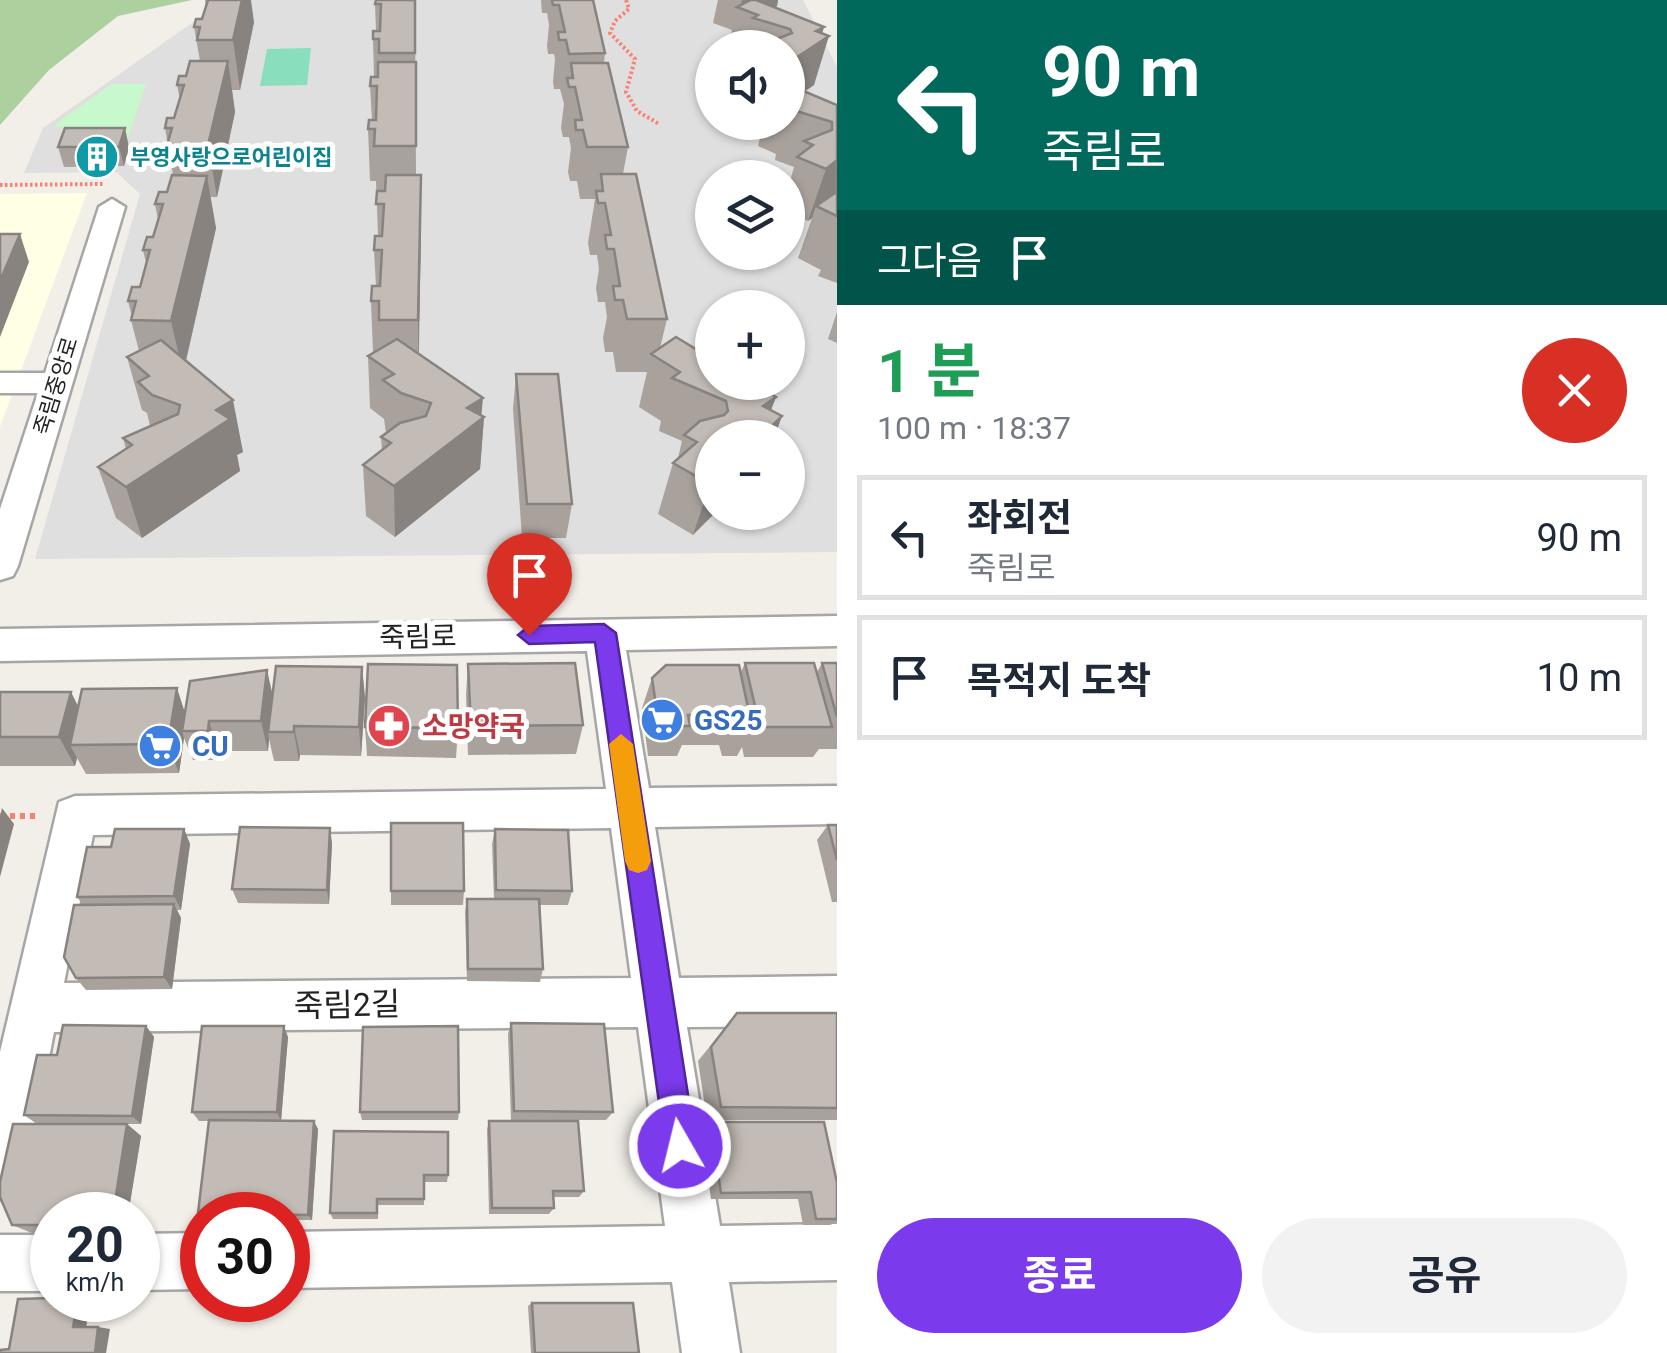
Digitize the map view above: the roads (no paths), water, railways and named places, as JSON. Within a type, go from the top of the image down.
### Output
[{"type":"street","name":"죽림중앙로","points":[[0,566],[112,207]]},
{"type":"street","points":[[0,383],[57,383]]},
{"type":"street","name":"죽림로","points":[[0,645],[837,631]]},
{"type":"street","points":[[604,633],[712,1353]]},
{"type":"street","points":[[0,1172],[75,816],[837,806]]},
{"type":"street","name":"죽림2길","points":[[34,1008],[837,1001]]},
{"type":"street","points":[[310,1260],[837,1252]]},
{"type":"street","points":[[0,1264],[30,1263]]},
{"type":"place","name":"부영사랑으로어린이집","points":[[97,157]]},
{"type":"place","name":"GS25","points":[[662,720]]},
{"type":"place","name":"소망약국","points":[[389,726]]},
{"type":"place","name":"CU","points":[[160,746]]}]
